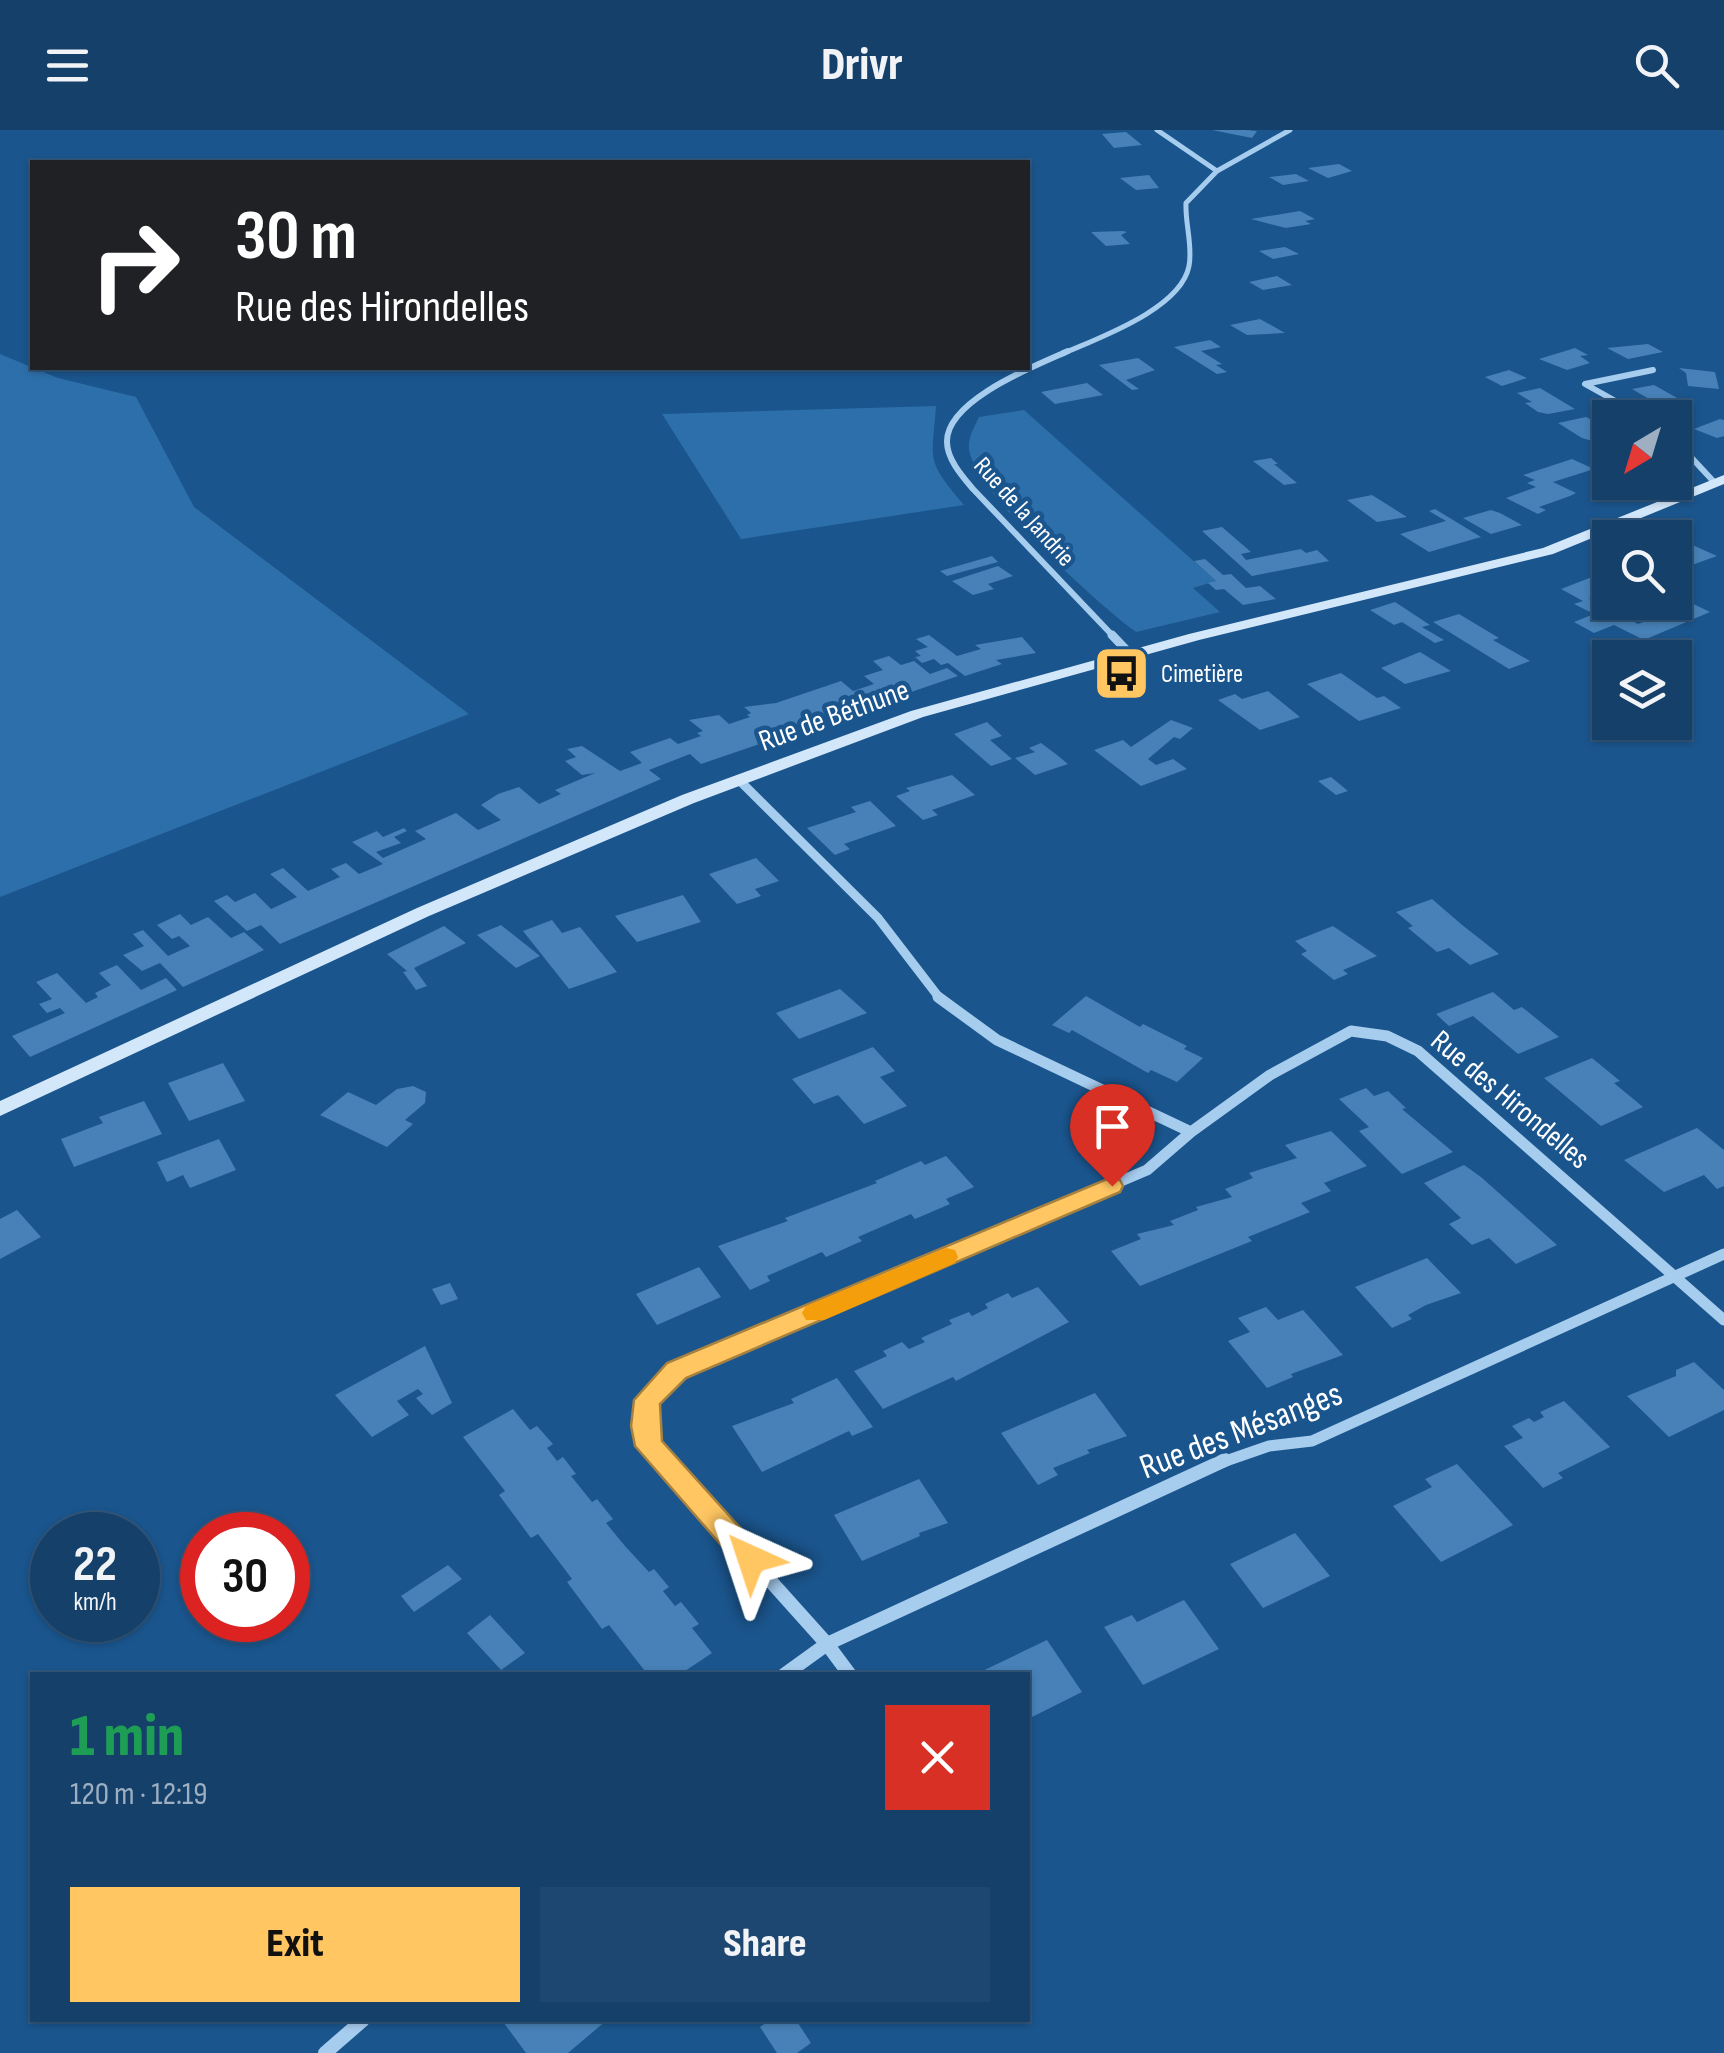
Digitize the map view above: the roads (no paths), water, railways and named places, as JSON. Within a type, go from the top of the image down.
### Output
[{"type":"street","points":[[1157,130],[1217,172],[1290,130]]},
{"type":"street","name":"Rue de la Jandrie","points":[[1030,370],[1168,301],[1188,276],[1186,202],[1217,172]]},
{"type":"street","name":"Rue de la Jandrie","points":[[1030,370],[973,403],[956,419],[947,442],[958,470],[973,489],[1132,655]]},
{"type":"street","points":[[1614,400],[1585,384],[1653,370]]},
{"type":"street","points":[[1692,456],[1719,481]]},
{"type":"street","name":"Rue de Béthune","points":[[0,1109],[423,912],[739,780],[917,714],[1132,655],[1548,551],[1719,481]]},
{"type":"street","points":[[739,780],[878,918],[938,998],[997,1040],[1191,1132]]},
{"type":"street","name":"Rue des Hirondelles","points":[[848,1672],[649,1446],[645,1426],[647,1400],[676,1370],[1147,1170],[1270,1074],[1351,1031],[1387,1036],[1418,1051],[1724,1320]]},
{"type":"street","name":"Rue des Mésanges","points":[[788,1672],[827,1644],[1226,1460],[1269,1446],[1312,1441],[1724,1254]]},
{"type":"street","points":[[325,2053],[361,2022]]},
{"type":"place","name":"Cimetière","points":[[1122,674]]}]
